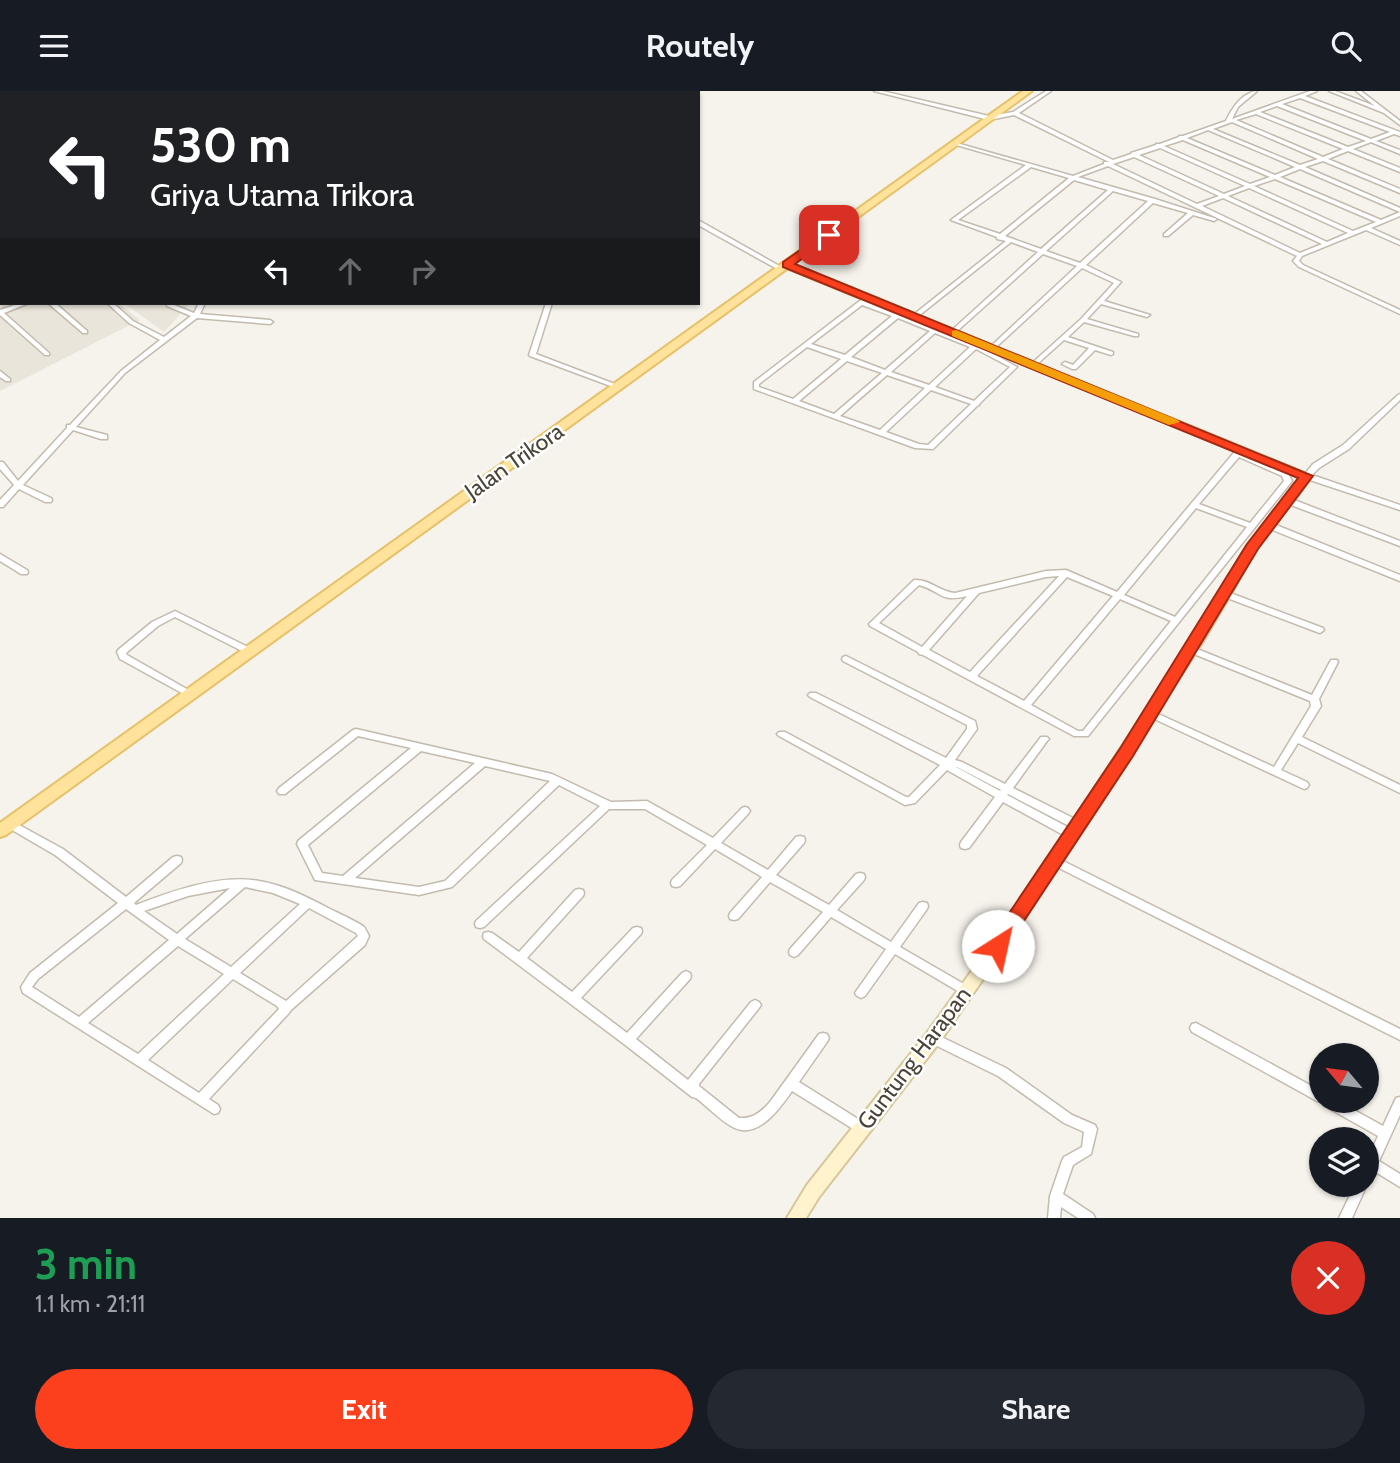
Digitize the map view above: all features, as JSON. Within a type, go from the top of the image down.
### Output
[{"type":"main road","name":"Jalan Trikora","points":[[5,827],[1028,91]]},
{"type":"street","points":[[876,91],[989,118],[1015,113],[1049,91]]},
{"type":"street","points":[[1229,120],[1236,106],[1255,91]]},
{"type":"street","points":[[999,238],[1075,176],[1108,162],[1315,91]]},
{"type":"street","points":[[1331,91],[1385,112]]},
{"type":"street","points":[[1358,91],[1400,123]]},
{"type":"street","points":[[1300,96],[1397,133]]},
{"type":"street","points":[[1277,104],[1400,152]]},
{"type":"street","points":[[1255,111],[1400,170]]},
{"type":"street","points":[[1015,113],[1195,209],[1245,228]]},
{"type":"street","points":[[1229,120],[1400,191]]},
{"type":"street","points":[[1207,128],[1301,168],[1399,215]]},
{"type":"street","points":[[1167,235],[1195,209],[1397,133]]},
{"type":"street","points":[[1181,137],[1380,222]]},
{"type":"street","points":[[957,142],[1153,200],[1195,209],[1230,221],[1300,255]]},
{"type":"street","points":[[957,142],[1230,221]]},
{"type":"street","points":[[1158,145],[1353,233]]},
{"type":"street","points":[[1133,154],[1327,244]]},
{"type":"street","points":[[1030,165],[954,221],[1082,266],[1118,282],[1083,320],[1032,365]]},
{"type":"street","points":[[953,332],[1113,188]]},
{"type":"street","points":[[992,348],[1153,200]]},
{"type":"street","points":[[1399,215],[1300,255],[1296,261],[1301,266],[1400,312]]},
{"type":"street","points":[[700,223],[784,267],[914,317],[937,328],[975,346],[1014,367],[930,447],[918,446],[883,431],[758,390],[755,385],[861,302],[937,328],[953,332],[1240,452],[1400,508]]},
{"type":"street","points":[[1366,228],[1400,243]]},
{"type":"street","points":[[914,317],[1009,241]]},
{"type":"street","points":[[1101,302],[1147,315]]},
{"type":"street","points":[[20,305],[0,312],[47,354]]},
{"type":"street","points":[[53,305],[85,332]]},
{"type":"street","points":[[112,305],[131,322],[164,340]]},
{"type":"street","points":[[170,305],[196,316],[270,322]]},
{"type":"street","points":[[0,505],[123,372],[196,316],[201,305]]},
{"type":"street","points":[[548,305],[532,355],[618,387]]},
{"type":"street","points":[[793,402],[899,314]]},
{"type":"street","points":[[1083,320],[1136,335]]},
{"type":"street","points":[[836,416],[937,328]]},
{"type":"street","points":[[1063,338],[1111,353]]},
{"type":"street","points":[[806,344],[977,404]]},
{"type":"street","points":[[883,431],[975,346]]},
{"type":"street","points":[[1065,364],[1074,368],[1094,347]]},
{"type":"street","points":[[0,373],[8,380]]},
{"type":"street","points":[[1307,476],[1316,466],[1346,447],[1400,396]]},
{"type":"street","points":[[70,427],[104,437]]},
{"type":"street","points":[[1025,706],[1240,452]]},
{"type":"street","points":[[1175,620],[1066,573],[1046,574],[946,596],[926,583],[917,582],[875,620],[874,627],[1077,734],[1087,733],[1289,478],[1240,452]]},
{"type":"street","points":[[0,464],[18,485],[48,501]]},
{"type":"street","name":"Guntung Harapan","points":[[796,1218],[813,1191],[933,1038],[1014,923],[1052,860],[1192,650],[1268,525],[1307,476]]},
{"type":"street","points":[[1286,500],[1400,544]]},
{"type":"street","points":[[1195,505],[1250,526]]},
{"type":"street","points":[[1268,525],[1400,578]]},
{"type":"street","points":[[0,557],[24,572]]},
{"type":"street","points":[[971,677],[1066,573]]},
{"type":"street","points":[[922,652],[976,591]]},
{"type":"street","points":[[1225,594],[1320,630]]},
{"type":"street","points":[[189,694],[121,656],[121,652],[155,624],[175,614],[249,650]]},
{"type":"street","points":[[1192,650],[1314,699]]},
{"type":"street","points":[[782,734],[905,801],[912,800],[972,729],[972,723],[846,659]]},
{"type":"street","points":[[1276,771],[1316,706],[1314,699],[1334,662]]},
{"type":"street","points":[[813,695],[1074,830]]},
{"type":"street","points":[[1151,714],[1304,785]]},
{"type":"street","points":[[282,791],[356,732],[557,781],[607,805],[647,805],[965,991]]},
{"type":"street","points":[[965,845],[1044,739]]},
{"type":"street","points":[[1298,739],[1400,789]]},
{"type":"street","points":[[419,747],[302,844],[319,877],[419,891],[448,884],[557,781]]},
{"type":"street","points":[[346,879],[482,762]]},
{"type":"street","points":[[480,924],[607,805]]},
{"type":"street","points":[[676,883],[716,845],[746,811]]},
{"type":"street","points":[[5,827],[59,852],[176,939],[285,1007]]},
{"type":"street","points":[[734,916],[800,840]]},
{"type":"street","points":[[177,860],[130,907],[34,976],[26,987],[214,1109]]},
{"type":"street","points":[[1052,860],[1400,1035]]},
{"type":"street","points":[[794,952],[860,877]]},
{"type":"street","points":[[130,907],[243,883],[267,887],[307,903],[360,930],[364,936],[349,953],[285,1007],[284,1013],[268,1031],[200,1100]]},
{"type":"street","points":[[81,1021],[243,883]]},
{"type":"street","points":[[520,958],[579,893]]},
{"type":"street","points":[[139,1061],[307,903]]},
{"type":"street","points":[[861,993],[890,948],[923,906]]},
{"type":"street","points":[[573,999],[637,931]]},
{"type":"street","points":[[488,936],[736,1123],[753,1124],[762,1119],[791,1084],[823,1038]]},
{"type":"street","points":[[628,1040],[686,976]]},
{"type":"street","points":[[697,1094],[693,1083],[755,1005]]},
{"type":"street","points":[[1196,1028],[1309,1090]]},
{"type":"street","points":[[933,1038],[1002,1072],[1068,1119],[1091,1129],[1089,1146],[1085,1152],[1068,1161],[1056,1196],[1054,1218]]},
{"type":"street","points":[[791,1084],[863,1128]]},
{"type":"street","points":[[1379,1146],[1400,1101]]},
{"type":"street","points":[[1349,1113],[1385,1133]]},
{"type":"street","points":[[1379,1172],[1400,1181]]},
{"type":"street","points":[[1056,1196],[1089,1218]]},
{"type":"street","points":[[1345,1218],[1355,1197]]},
{"type":"shaded area","points":[[0,305],[121,305],[140,320],[0,391]]},
{"type":"shaded area","points":[[127,305],[188,305],[164,332]]},
{"type":"slow traffic","points":[[956,333],[1173,422]]},
{"type":"route","points":[[829,235],[787,265],[1307,476],[1252,547],[1201,635],[1127,752],[1052,860],[998,946]]}]
